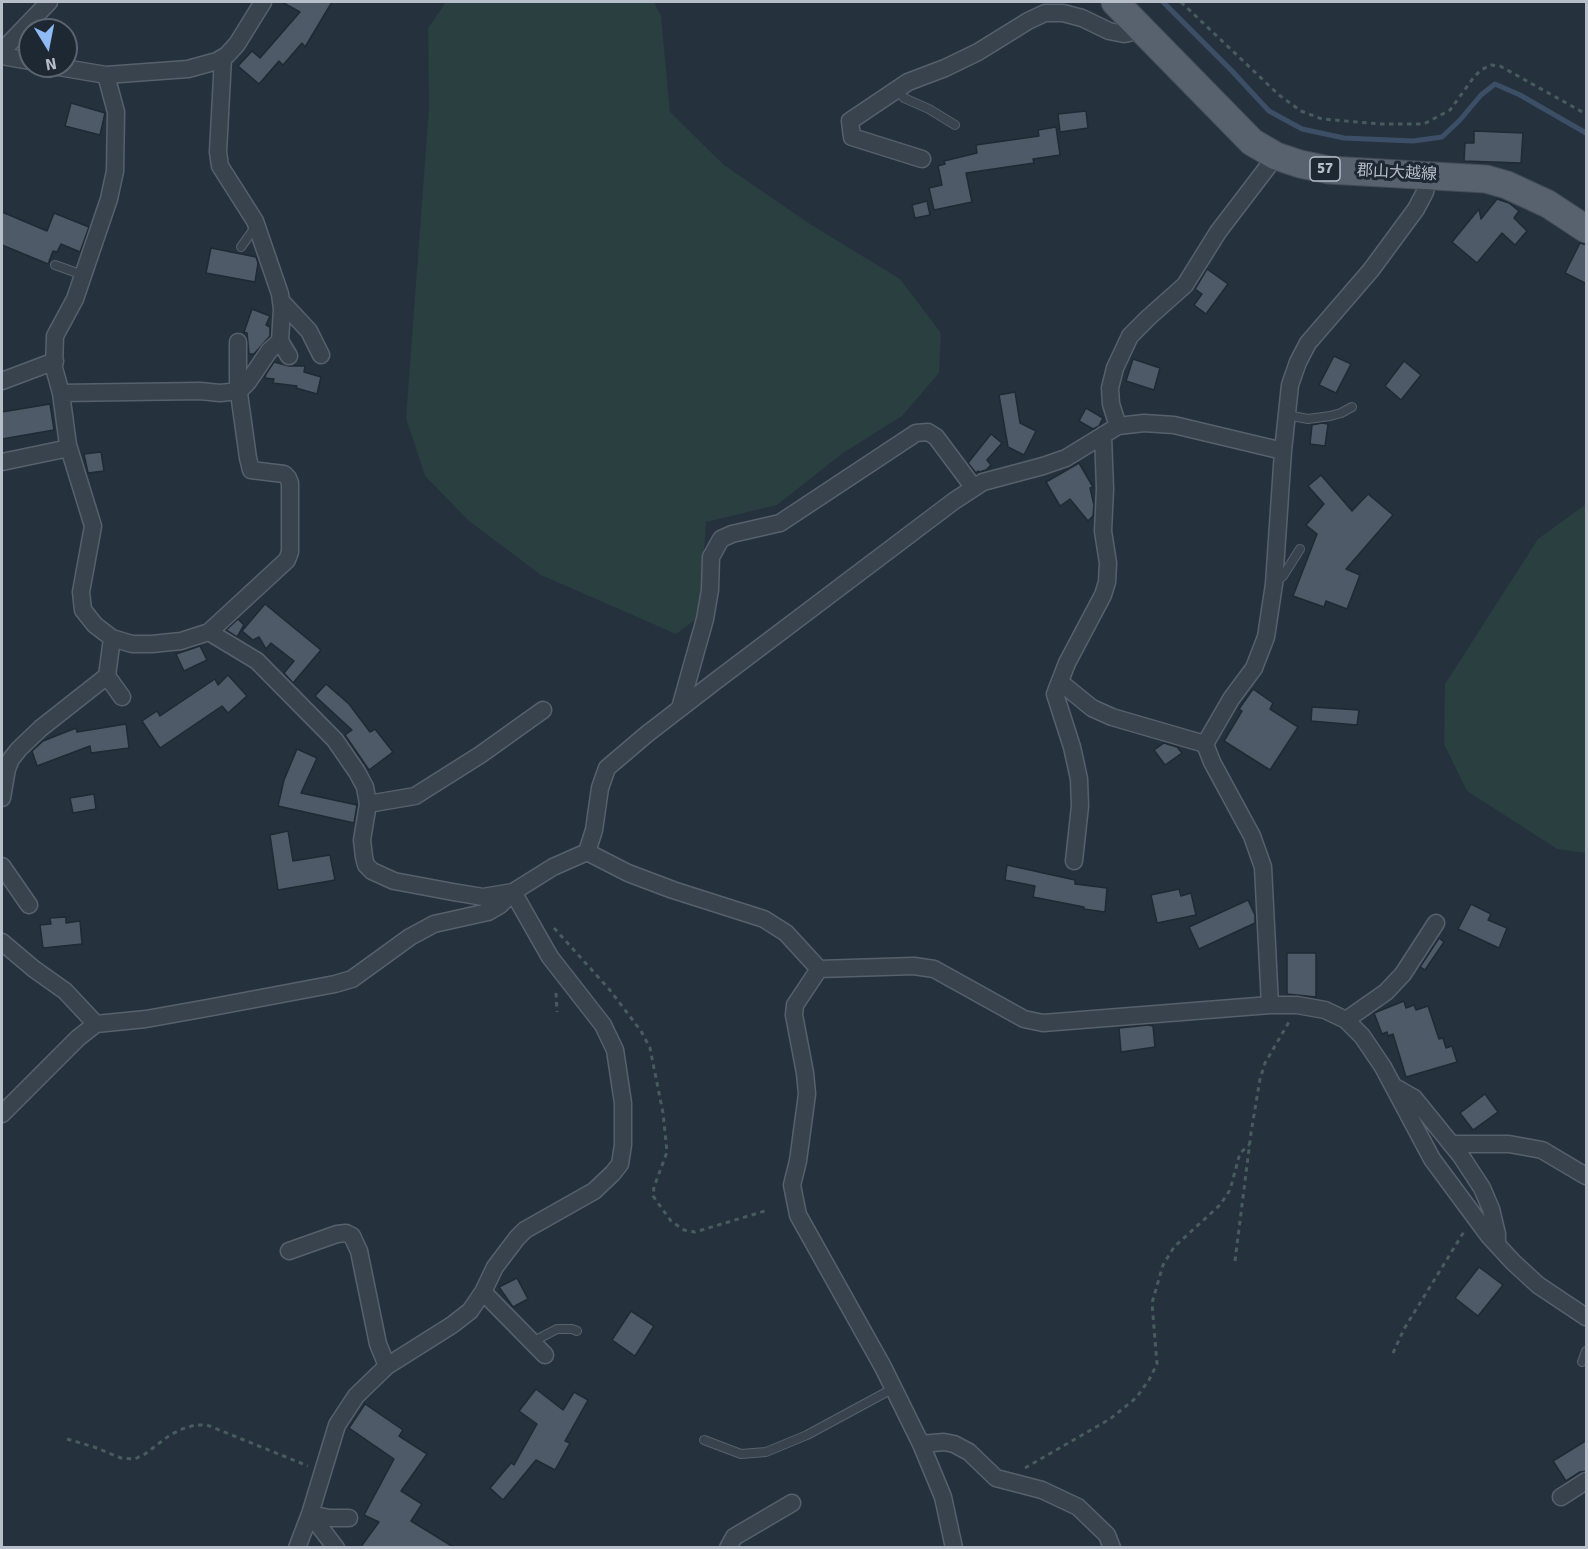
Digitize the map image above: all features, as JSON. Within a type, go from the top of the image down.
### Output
[{"type":"main road","name":"郡山大越線","points":[[1115,2],[1252,142],[1276,156],[1329,170],[1486,179],[1507,185],[1548,204],[1587,229]]},
{"type":"street","points":[[18,58],[2,53],[49,2]]},
{"type":"street","points":[[78,70],[106,75],[188,69],[222,58],[228,55],[237,44],[263,2]]},
{"type":"street","points":[[922,159],[852,137],[850,121],[896,89],[978,52],[1045,13],[1064,12],[1109,31],[1124,34],[1143,30]]},
{"type":"street","points":[[222,58],[218,152],[220,166],[256,226],[281,301],[280,341],[289,357]]},
{"type":"street","points":[[106,75],[116,112],[116,171],[109,199],[75,299],[56,336],[54,368],[61,393],[69,448],[93,526],[81,592],[83,610],[95,625],[112,638],[132,644],[152,644],[181,641],[209,632],[288,560],[290,483],[284,474],[251,470],[239,391],[238,342]]},
{"type":"street","points":[[1118,426],[1110,388],[1130,336],[1185,285],[1218,232],[1276,156]]},
{"type":"street","points":[[1205,744],[1231,699],[1254,668],[1266,638],[1274,584],[1290,385],[1298,362],[1308,343],[1371,270],[1416,209],[1425,192],[1429,175]]},
{"type":"street","points":[[281,301],[309,332],[321,356]]},
{"type":"street","points":[[61,393],[239,391],[269,351],[280,341]]},
{"type":"street","points":[[2,381],[55,361]]},
{"type":"street","points":[[2,1114],[78,1038],[96,1024],[146,1019],[352,979],[410,937],[434,924],[488,912],[500,905],[513,892],[553,867],[587,852],[594,830],[600,789],[607,768],[680,708],[954,501],[983,482],[1066,458],[1118,426],[1144,423],[1174,425],[1283,452]]},
{"type":"street","points":[[680,708],[710,591],[711,556],[721,539],[732,534],[780,523],[916,433],[928,432],[936,436],[974,488]]},
{"type":"street","points":[[1074,861],[1080,806],[1079,779],[1056,694],[1066,663],[1104,595],[1107,582],[1108,563],[1103,531],[1105,489],[1103,435]]},
{"type":"street","points":[[2,462],[69,448]]},
{"type":"street","points":[[209,632],[257,661],[335,740],[357,772],[365,787],[368,804],[362,840],[366,865],[372,871],[394,881],[483,897],[513,892]]},
{"type":"street","points":[[112,638],[107,676],[122,697]]},
{"type":"street","points":[[2,798],[11,759],[41,728],[107,676]]},
{"type":"street","points":[[1060,682],[1092,708],[1112,717],[1205,744]]},
{"type":"street","points":[[368,804],[415,796],[480,755],[543,710]]},
{"type":"street","points":[[1205,744],[1212,762],[1252,836],[1263,867],[1270,1005]]},
{"type":"street","points":[[587,852],[628,873],[672,890],[764,919],[786,933],[819,969],[914,966],[934,969],[1024,1019],[1043,1023],[1270,1005],[1298,1005],[1325,1010],[1346,1020],[1362,1036],[1383,1067],[1432,1159],[1497,1244],[1538,1285],[1587,1317]]},
{"type":"street","points":[[2,866],[29,905]]},
{"type":"street","points":[[297,1548],[310,1514],[337,1425],[356,1396],[387,1366],[470,1311],[483,1292],[495,1267],[517,1238],[536,1223],[594,1191],[614,1173],[620,1164],[623,1145],[623,1103],[615,1050],[603,1025],[550,957],[513,892]]},
{"type":"street","points":[[1346,1020],[1386,992],[1403,974],[1436,923]]},
{"type":"street","points":[[2,942],[65,991],[96,1024]]},
{"type":"street","points":[[819,969],[795,1005],[794,1015],[806,1073],[807,1094],[798,1161],[792,1185],[798,1215],[894,1388],[921,1444],[943,1497],[954,1548]]},
{"type":"street","points":[[1393,1085],[1414,1098],[1482,1188],[1491,1209],[1497,1244]]},
{"type":"street","points":[[1451,1144],[1509,1144],[1542,1150],[1587,1176]]},
{"type":"street","points":[[289,1251],[337,1234],[346,1233],[352,1236],[360,1251],[378,1344],[387,1366]]},
{"type":"street","points":[[483,1292],[545,1356]]},
{"type":"street","points":[[921,1444],[944,1442],[954,1444],[969,1452],[996,1478],[1042,1490],[1078,1507],[1107,1535],[1112,1548]]},
{"type":"street","points":[[1561,1497],[1587,1481]]},
{"type":"street","points":[[728,1548],[734,1537],[792,1503]]},
{"type":"street","points":[[310,1514],[329,1518],[349,1518]]},
{"type":"street","points":[[310,1514],[336,1548]]},
{"type":"lane","points":[[896,89],[904,98],[930,109],[955,125]]},
{"type":"lane","points":[[241,247],[256,226]]},
{"type":"lane","points":[[55,265],[83,275]]},
{"type":"lane","points":[[1287,416],[1308,418],[1330,416],[1352,407]]},
{"type":"lane","points":[[1274,584],[1300,549]]},
{"type":"lane","points":[[532,1342],[557,1329],[578,1331]]},
{"type":"lane","points":[[1582,1362],[1587,1351]]},
{"type":"lane","points":[[704,1440],[741,1454],[766,1452],[807,1435],[894,1388]]},
{"type":"path","points":[[1181,2],[1279,95],[1301,111],[1322,119],[1381,124],[1424,124],[1450,110],[1474,76],[1491,65],[1500,66],[1587,114]]},
{"type":"path","points":[[548,922],[609,989],[641,1031],[650,1048],[663,1113],[667,1152],[653,1196],[671,1221],[684,1230],[695,1232],[765,1211]]},
{"type":"path","points":[[1236,1261],[1249,1145],[1260,1079],[1266,1063],[1298,1005]]},
{"type":"path","points":[[1003,1480],[1110,1419],[1136,1398],[1157,1364],[1152,1303],[1163,1266],[1174,1247],[1220,1205],[1230,1190],[1240,1153],[1249,1145]]},
{"type":"path","points":[[1393,1353],[1437,1272],[1474,1215]]},
{"type":"path","points":[[67,1439],[121,1458],[135,1459],[182,1429],[195,1425],[207,1425],[323,1472]]},
{"type":"green space","points":[[446,2],[654,2],[661,16],[670,112],[724,165],[810,224],[900,279],[941,333],[939,373],[902,416],[843,453],[777,505],[706,522],[699,617],[676,634],[541,575],[469,521],[425,476],[406,418],[429,107],[428,28]]},
{"type":"green space","points":[[1586,504],[1586,853],[1557,849],[1467,791],[1444,744],[1445,684],[1538,539]]},
{"type":"building","points":[[282,2],[332,2],[305,47],[302,43],[283,65],[279,61],[259,84],[238,66],[252,51],[260,58],[300,12]]},
{"type":"building","points":[[71,103],[105,113],[100,135],[65,126]]},
{"type":"building","points":[[1086,111],[1088,128],[1060,132],[1058,114]]},
{"type":"building","points":[[1056,127],[1060,155],[1033,159],[1034,163],[966,173],[972,202],[934,210],[929,188],[942,185],[938,166],[945,164],[944,161],[977,153],[976,145],[1039,136],[1038,130]]},
{"type":"building","points":[[1474,131],[1523,133],[1521,163],[1464,161],[1465,143],[1474,143]]},
{"type":"building","points":[[1497,199],[1509,203],[1519,211],[1514,218],[1527,231],[1515,245],[1502,233],[1477,263],[1452,242],[1479,209],[1481,219]]},
{"type":"building","points":[[927,201],[930,215],[915,218],[912,205]]},
{"type":"building","points":[[2,212],[47,231],[54,213],[89,227],[80,252],[61,244],[57,252],[53,251],[48,264],[2,245]]},
{"type":"building","points":[[1580,243],[1587,245],[1587,284],[1565,273]]},
{"type":"building","points":[[211,248],[256,257],[258,263],[255,282],[206,273]]},
{"type":"building","points":[[1207,269],[1228,284],[1206,314],[1194,305],[1202,294],[1195,289]]},
{"type":"building","points":[[252,309],[270,316],[266,325],[270,327],[270,336],[254,354],[249,354],[247,333],[244,332]]},
{"type":"building","points":[[1334,356],[1351,364],[1336,393],[1319,385]]},
{"type":"building","points":[[1133,359],[1160,368],[1154,390],[1126,381]]},
{"type":"building","points":[[1404,361],[1421,375],[1401,400],[1385,386]]},
{"type":"building","points":[[274,362],[289,366],[305,366],[304,372],[321,377],[317,394],[296,388],[297,386],[273,383],[274,379],[265,378]]},
{"type":"building","points":[[1015,392],[1020,423],[1036,431],[1024,455],[1008,447],[999,395]]},
{"type":"building","points":[[50,404],[54,430],[2,439],[2,412]]},
{"type":"building","points":[[1086,408],[1103,418],[1099,426],[1093,429],[1079,421]]},
{"type":"building","points":[[1328,424],[1325,446],[1310,444],[1312,425]]},
{"type":"building","points":[[991,434],[1002,443],[987,460],[991,465],[986,470],[976,473],[968,463]]},
{"type":"building","points":[[101,452],[104,471],[88,473],[84,454]]},
{"type":"building","points":[[1079,463],[1093,487],[1090,488],[1094,505],[1093,516],[1088,521],[1070,499],[1060,506],[1046,482]]},
{"type":"building","points":[[1321,475],[1352,511],[1368,494],[1393,515],[1346,569],[1360,575],[1347,609],[1326,601],[1324,607],[1293,596],[1317,534],[1306,525],[1324,504],[1308,486]]},
{"type":"building","points":[[265,604],[321,650],[293,683],[284,673],[294,661],[271,643],[266,649],[259,637],[253,640],[242,631]]},
{"type":"building","points":[[238,619],[244,625],[237,637],[226,630]]},
{"type":"building","points":[[200,646],[207,660],[184,671],[176,654]]},
{"type":"building","points":[[228,675],[247,696],[228,713],[222,706],[160,748],[142,721],[157,711],[160,716],[215,679],[218,685]]},
{"type":"building","points":[[326,684],[349,704],[370,732],[375,729],[393,752],[369,770],[345,735],[352,730],[315,696]]},
{"type":"building","points":[[1253,689],[1273,703],[1270,709],[1298,727],[1270,770],[1224,741],[1242,711],[1239,709]]},
{"type":"building","points":[[1312,707],[1359,710],[1357,725],[1311,721]]},
{"type":"building","points":[[126,724],[129,748],[91,753],[90,746],[37,766],[32,751],[43,741],[76,728],[77,732]]},
{"type":"building","points":[[1164,743],[1177,747],[1182,753],[1165,765],[1154,750]]},
{"type":"building","points":[[297,749],[317,758],[301,793],[357,805],[354,823],[278,806],[284,780]]},
{"type":"building","points":[[94,794],[96,809],[73,813],[70,798]]},
{"type":"building","points":[[288,831],[293,861],[330,855],[335,880],[278,890],[270,835]]},
{"type":"building","points":[[1007,865],[1075,880],[1075,884],[1107,888],[1105,912],[1033,897],[1035,886],[1005,880]]},
{"type":"building","points":[[1179,889],[1181,896],[1191,893],[1196,915],[1157,923],[1151,895]]},
{"type":"building","points":[[1248,900],[1255,915],[1255,923],[1199,949],[1189,927]]},
{"type":"building","points":[[1471,904],[1491,914],[1488,920],[1507,928],[1499,948],[1458,929]]},
{"type":"building","points":[[66,917],[66,923],[80,921],[82,944],[43,948],[40,925],[51,924],[50,918]]},
{"type":"building","points":[[1439,938],[1444,942],[1425,970],[1420,967]]},
{"type":"building","points":[[1287,953],[1316,953],[1316,997],[1287,994]]},
{"type":"building","points":[[1404,1001],[1406,1008],[1414,1005],[1416,1010],[1428,1006],[1439,1039],[1443,1038],[1446,1048],[1452,1046],[1457,1062],[1406,1077],[1393,1034],[1388,1036],[1387,1032],[1382,1034],[1374,1013]]},
{"type":"building","points":[[1153,1026],[1155,1047],[1121,1052],[1119,1028]]},
{"type":"building","points":[[1485,1094],[1498,1112],[1473,1130],[1460,1113]]},
{"type":"building","points":[[1479,1267],[1503,1285],[1478,1316],[1455,1298]]},
{"type":"building","points":[[517,1278],[528,1299],[513,1307],[499,1287]]},
{"type":"building","points":[[631,1311],[654,1326],[635,1356],[612,1340]]},
{"type":"building","points":[[536,1389],[563,1410],[574,1392],[588,1400],[565,1441],[570,1443],[555,1470],[536,1460],[503,1500],[490,1488],[511,1463],[514,1465],[537,1424],[519,1411]]},
{"type":"building","points":[[365,1404],[403,1430],[399,1436],[427,1454],[401,1491],[422,1504],[411,1521],[455,1548],[360,1548],[379,1522],[364,1515],[394,1459],[349,1428]]},
{"type":"building","points":[[1587,1440],[1587,1471],[1580,1472],[1566,1481],[1553,1461]]},
{"type":"waterway","points":[[1163,2],[1269,111],[1302,129],[1344,138],[1413,141],[1442,137],[1481,95],[1495,84],[1520,95],[1586,133]]}]
